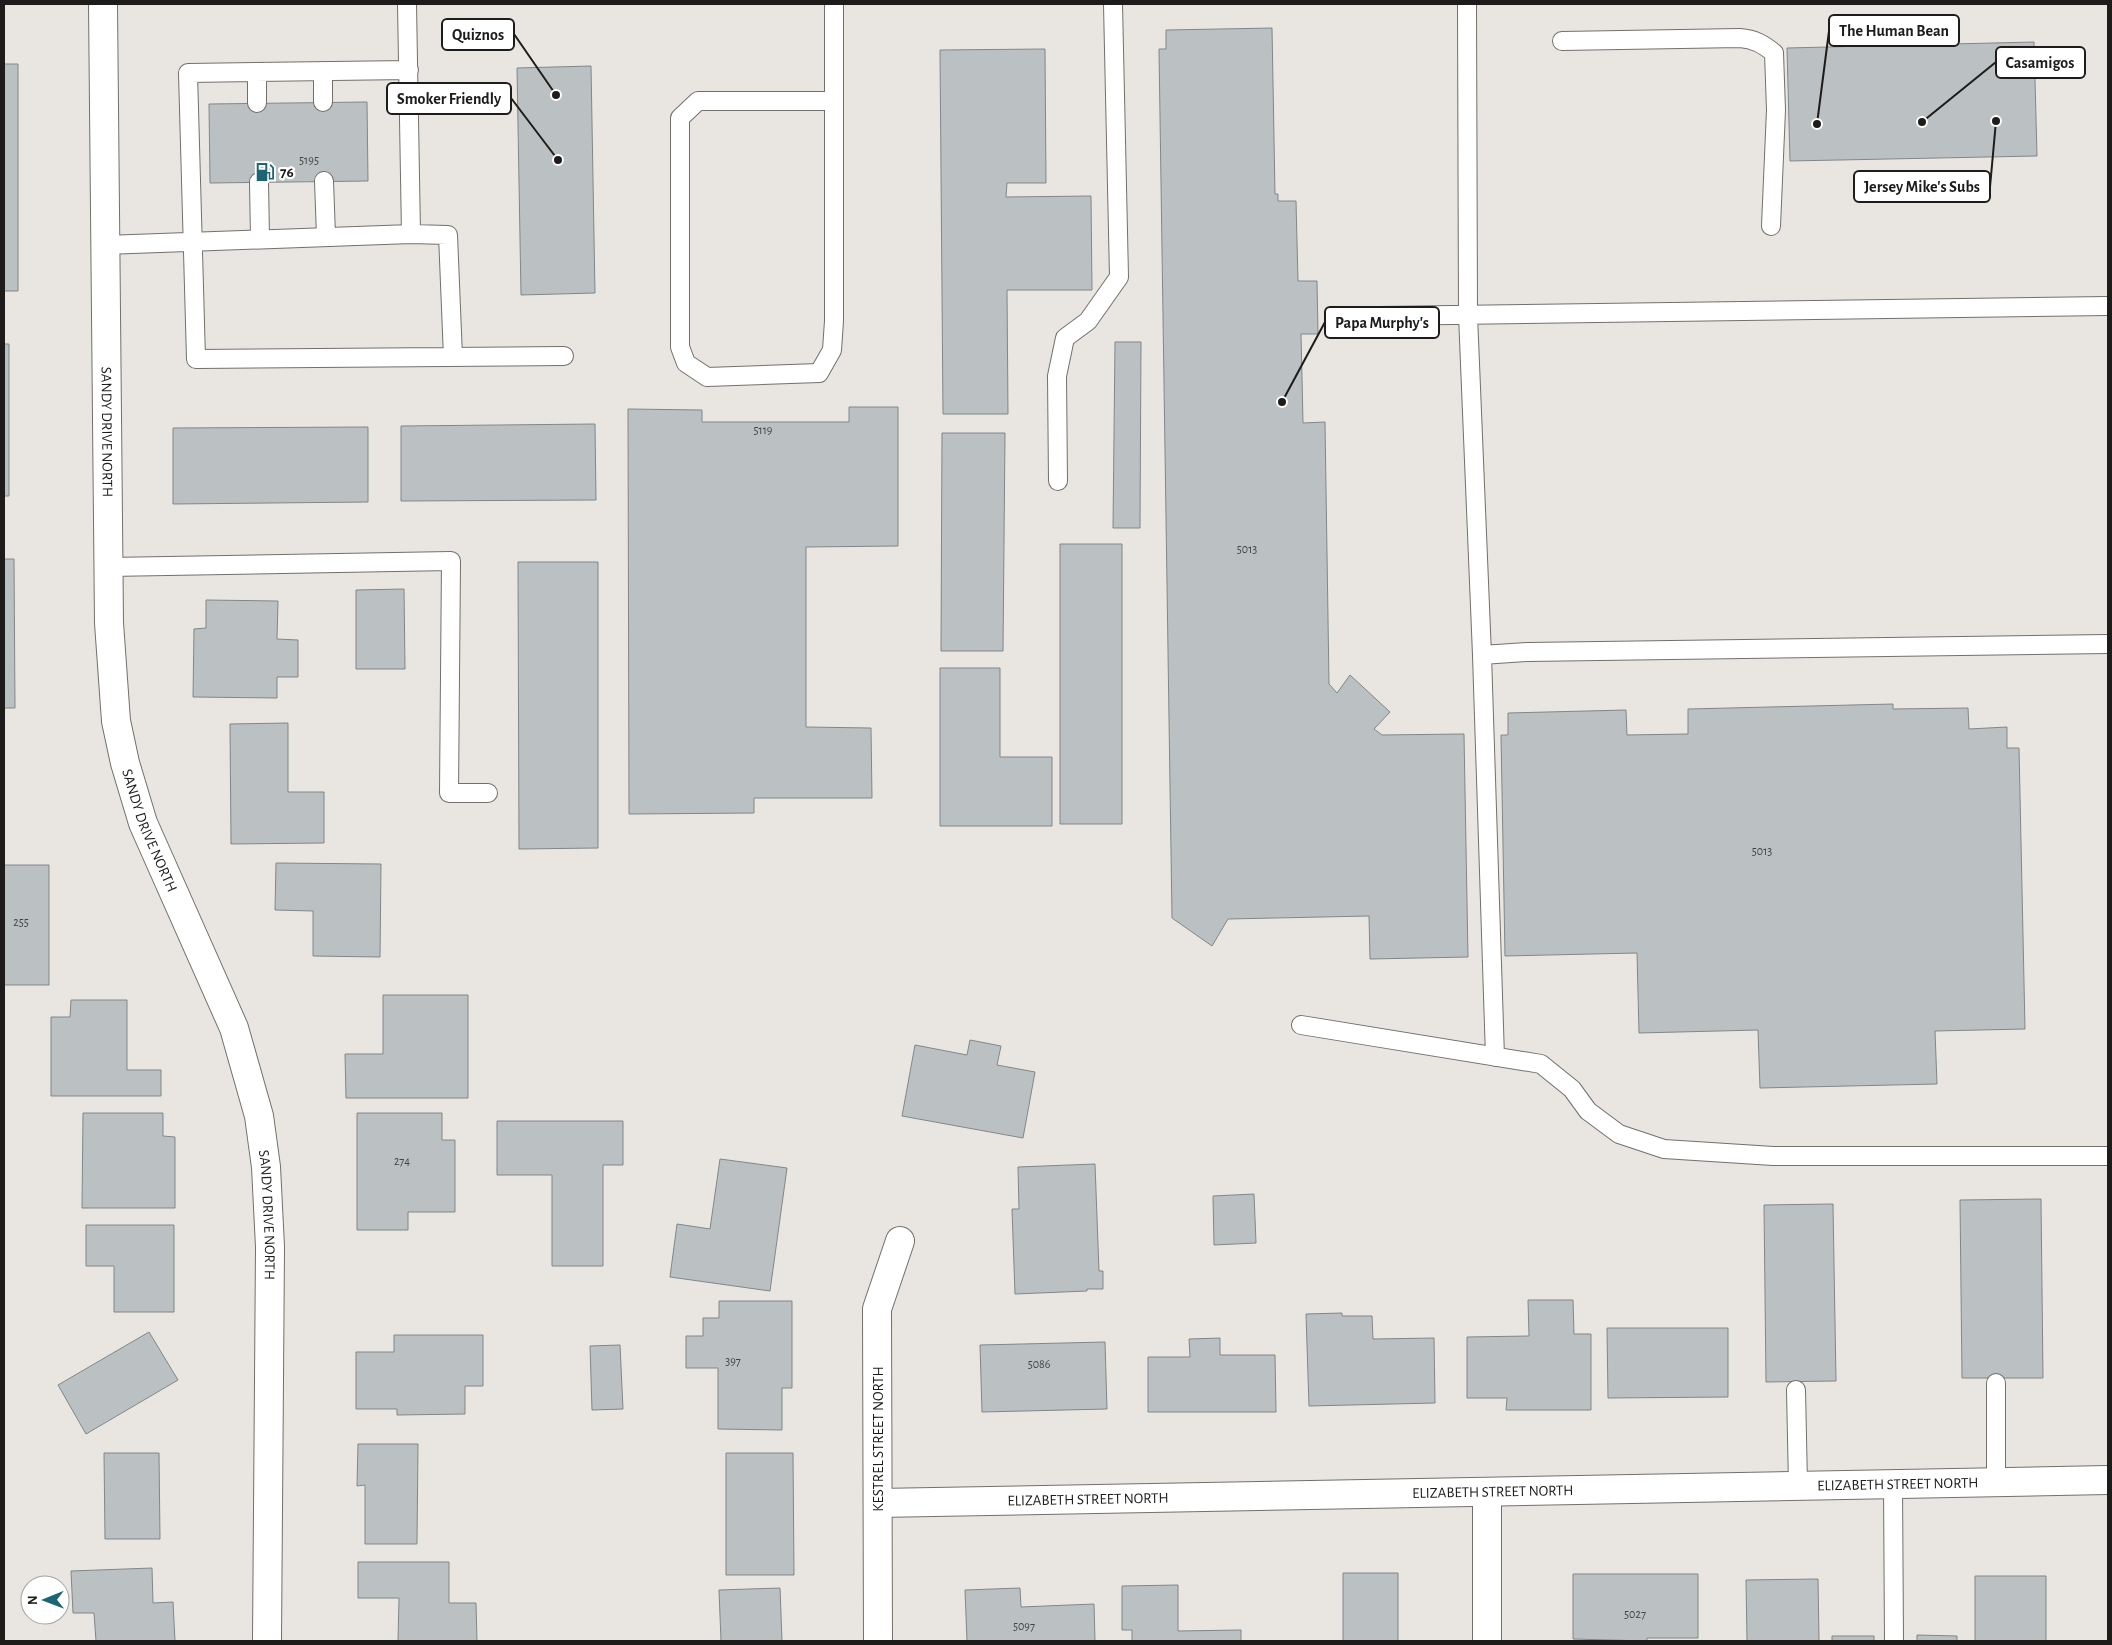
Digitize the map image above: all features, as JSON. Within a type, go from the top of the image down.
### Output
[{"type":"street","name":"SANDY DRIVE NORTH","points":[[103,4],[108,567],[116,721],[125,763],[143,823],[234,1028],[259,1116],[266,1166],[270,1247],[267,1641]]},
{"type":"street","name":"KESTREL STREET NORTH","points":[[878,1641],[877,1310],[900,1241]]},
{"type":"street","name":"ELIZABETH STREET NORTH","points":[[878,1503],[2108,1480]]},
{"type":"street","points":[[1487,1641],[1488,1492]]},
{"type":"lane","points":[[407,4],[411,234]]},
{"type":"lane","points":[[834,4],[834,100],[834,321],[832,350],[819,373],[707,377],[686,363],[680,347],[680,118],[698,100],[834,100]]},
{"type":"lane","points":[[1058,481],[1057,376],[1065,338],[1088,321],[1119,277],[1113,4]]},
{"type":"lane","points":[[1467,4],[1468,315],[1482,655],[1495,1056]]},
{"type":"lane","points":[[1562,41],[1740,38],[1752,39],[1764,45],[1774,54],[1776,110],[1771,226]]},
{"type":"lane","points":[[408,70],[188,73],[191,242],[196,359],[564,356]]},
{"type":"lane","points":[[323,71],[323,102]]},
{"type":"lane","points":[[257,103],[258,72]]},
{"type":"lane","points":[[324,181],[326,236]]},
{"type":"lane","points":[[259,182],[260,239]]},
{"type":"lane","points":[[105,245],[326,236],[448,235],[453,357]]},
{"type":"lane","points":[[1379,316],[2108,306]]},
{"type":"lane","points":[[108,567],[451,561],[450,793],[488,793]]},
{"type":"lane","points":[[1482,655],[1554,651],[2108,644]]},
{"type":"lane","points":[[1301,1026],[1541,1064],[1572,1089],[1588,1111],[1620,1134],[1664,1149],[1773,1156],[2108,1156]]},
{"type":"lane","points":[[1996,1383],[1996,1482]]},
{"type":"lane","points":[[1796,1390],[1798,1485]]},
{"type":"lane","points":[[1893,1484],[1894,1641]]},
{"type":"building","points":[[1272,28],[1275,194],[1278,194],[1278,201],[1296,201],[1298,281],[1317,281],[1318,334],[1301,334],[1303,423],[1325,422],[1329,684],[1337,693],[1350,675],[1390,712],[1374,729],[1382,735],[1464,734],[1468,957],[1370,959],[1369,916],[1228,919],[1212,946],[1172,918],[1159,49],[1166,49],[1166,30]]},
{"type":"building","points":[[2034,42],[2037,156],[1790,161],[1787,48]]},
{"type":"building","points":[[1045,49],[1046,183],[1007,183],[1006,197],[1091,196],[1092,290],[1007,290],[1008,414],[943,414],[940,50]]},
{"type":"building","points":[[4,64],[18,64],[18,291],[4,291]]},
{"type":"building","points":[[591,66],[595,293],[521,295],[517,68]]},
{"type":"building","points":[[367,102],[368,181],[210,183],[209,104]]},
{"type":"building","points":[[1115,342],[1141,342],[1140,528],[1113,528]]},
{"type":"building","points":[[4,344],[9,344],[9,496],[4,496]]},
{"type":"building","points":[[849,407],[898,407],[898,546],[806,547],[806,727],[871,728],[872,798],[754,798],[754,813],[629,814],[628,409],[702,410],[702,422],[849,422]]},
{"type":"building","points":[[595,424],[596,500],[401,501],[401,426]]},
{"type":"building","points":[[368,427],[368,502],[173,504],[173,428]]},
{"type":"building","points":[[942,433],[1005,433],[1003,651],[941,651]]},
{"type":"building","points":[[1060,544],[1122,544],[1122,824],[1060,824]]},
{"type":"building","points":[[4,559],[14,559],[15,708],[4,708]]},
{"type":"building","points":[[518,562],[598,562],[598,848],[519,849]]},
{"type":"building","points":[[404,589],[405,669],[356,669],[356,590]]},
{"type":"building","points":[[206,600],[278,601],[277,639],[298,640],[298,677],[277,677],[277,698],[193,697],[194,629],[206,628]]},
{"type":"building","points":[[940,668],[1000,668],[1000,757],[1052,757],[1052,826],[940,826]]},
{"type":"building","points":[[1893,704],[1893,709],[1968,708],[1969,729],[2007,727],[2007,748],[2019,748],[2025,1029],[1935,1031],[1937,1084],[1760,1088],[1758,1030],[1639,1033],[1637,953],[1505,956],[1501,735],[1508,735],[1508,713],[1626,710],[1627,735],[1688,734],[1688,709]]},
{"type":"building","points":[[288,723],[288,792],[324,792],[324,843],[231,844],[230,724]]},
{"type":"building","points":[[276,863],[381,864],[380,957],[313,956],[313,911],[275,910]]},
{"type":"building","points":[[4,865],[49,865],[49,985],[4,985]]},
{"type":"building","points":[[383,995],[468,995],[468,1098],[346,1098],[345,1054],[383,1054]]},
{"type":"building","points":[[71,1000],[127,1000],[127,1070],[161,1070],[161,1096],[51,1096],[51,1017],[70,1017]]},
{"type":"building","points":[[970,1040],[1001,1046],[997,1065],[1035,1072],[1023,1138],[902,1116],[915,1045],[967,1055]]},
{"type":"building","points":[[83,1113],[163,1113],[163,1136],[175,1137],[175,1208],[82,1208]]},
{"type":"building","points":[[357,1113],[442,1113],[442,1140],[455,1140],[455,1212],[408,1212],[408,1230],[357,1230]]},
{"type":"building","points":[[497,1121],[623,1121],[623,1165],[603,1165],[603,1266],[552,1266],[552,1175],[497,1175]]},
{"type":"building","points":[[720,1159],[787,1168],[770,1291],[670,1277],[677,1224],[710,1229]]},
{"type":"building","points":[[1095,1164],[1099,1271],[1103,1271],[1103,1289],[1015,1294],[1012,1209],[1019,1209],[1018,1167]]},
{"type":"building","points":[[1254,1194],[1256,1243],[1214,1245],[1213,1196]]},
{"type":"building","points":[[2041,1199],[2043,1378],[1962,1378],[1960,1200]]},
{"type":"building","points":[[1833,1204],[1836,1381],[1766,1382],[1764,1205]]},
{"type":"building","points":[[86,1225],[174,1225],[174,1312],[114,1312],[114,1266],[86,1266]]},
{"type":"building","points":[[1528,1300],[1573,1300],[1574,1334],[1591,1334],[1591,1410],[1506,1410],[1507,1398],[1467,1398],[1467,1337],[1529,1336]]},
{"type":"building","points":[[719,1301],[792,1301],[792,1388],[782,1388],[782,1430],[718,1429],[718,1368],[686,1368],[686,1336],[703,1336],[703,1318],[719,1318]]},
{"type":"building","points":[[1342,1313],[1342,1316],[1372,1316],[1373,1339],[1434,1338],[1435,1403],[1309,1406],[1306,1314]]},
{"type":"building","points":[[1607,1328],[1728,1328],[1728,1397],[1608,1398]]},
{"type":"building","points":[[149,1332],[178,1380],[86,1434],[58,1385]]},
{"type":"building","points":[[394,1335],[483,1335],[483,1386],[465,1386],[465,1414],[397,1415],[397,1409],[356,1409],[356,1352],[394,1352]]},
{"type":"building","points":[[1220,1338],[1220,1355],[1275,1355],[1276,1412],[1148,1412],[1148,1357],[1190,1357],[1189,1339]]},
{"type":"building","points":[[1105,1342],[1107,1409],[982,1412],[980,1345]]},
{"type":"building","points":[[620,1345],[623,1409],[592,1410],[590,1346]]},
{"type":"building","points":[[358,1444],[418,1444],[417,1544],[365,1544],[365,1485],[357,1486]]},
{"type":"building","points":[[104,1453],[159,1453],[160,1539],[105,1539]]},
{"type":"building","points":[[726,1453],[793,1453],[794,1575],[726,1575]]},
{"type":"building","points":[[358,1562],[449,1562],[449,1603],[476,1603],[477,1641],[398,1641],[399,1598],[358,1598]]},
{"type":"building","points":[[152,1568],[153,1603],[173,1602],[175,1641],[96,1641],[94,1613],[73,1613],[71,1571]]},
{"type":"building","points":[[1343,1573],[1398,1573],[1398,1641],[1343,1641]]},
{"type":"building","points":[[1573,1574],[1698,1574],[1698,1638],[1647,1638],[1647,1641],[1573,1639]]},
{"type":"building","points":[[1975,1576],[2046,1576],[2046,1641],[1975,1641]]},
{"type":"building","points":[[1818,1579],[1819,1641],[1747,1641],[1746,1580]]},
{"type":"building","points":[[1178,1585],[1178,1631],[1241,1630],[1241,1641],[1132,1641],[1132,1630],[1122,1630],[1122,1586]]},
{"type":"building","points":[[780,1588],[782,1641],[721,1641],[719,1590]]},
{"type":"building","points":[[1020,1588],[1021,1607],[1094,1604],[1095,1641],[967,1641],[965,1590]]},
{"type":"building","points":[[1917,1635],[1957,1636],[1957,1641],[1917,1641]]},
{"type":"building","points":[[1832,1636],[1874,1636],[1874,1641],[1832,1641]]},
{"type":"place","name":"Quiznos","points":[[556,95]]},
{"type":"place","name":"Jersey Mike's Subs","points":[[1996,121]]},
{"type":"place","name":"Casamigos","points":[[1922,122]]},
{"type":"place","name":"The Human Bean","points":[[1817,124]]},
{"type":"place","name":"Smoker Friendly","points":[[558,160]]},
{"type":"place","name":"76","points":[[265,172]]},
{"type":"place","name":"Papa Murphy's","points":[[1282,402]]}]
